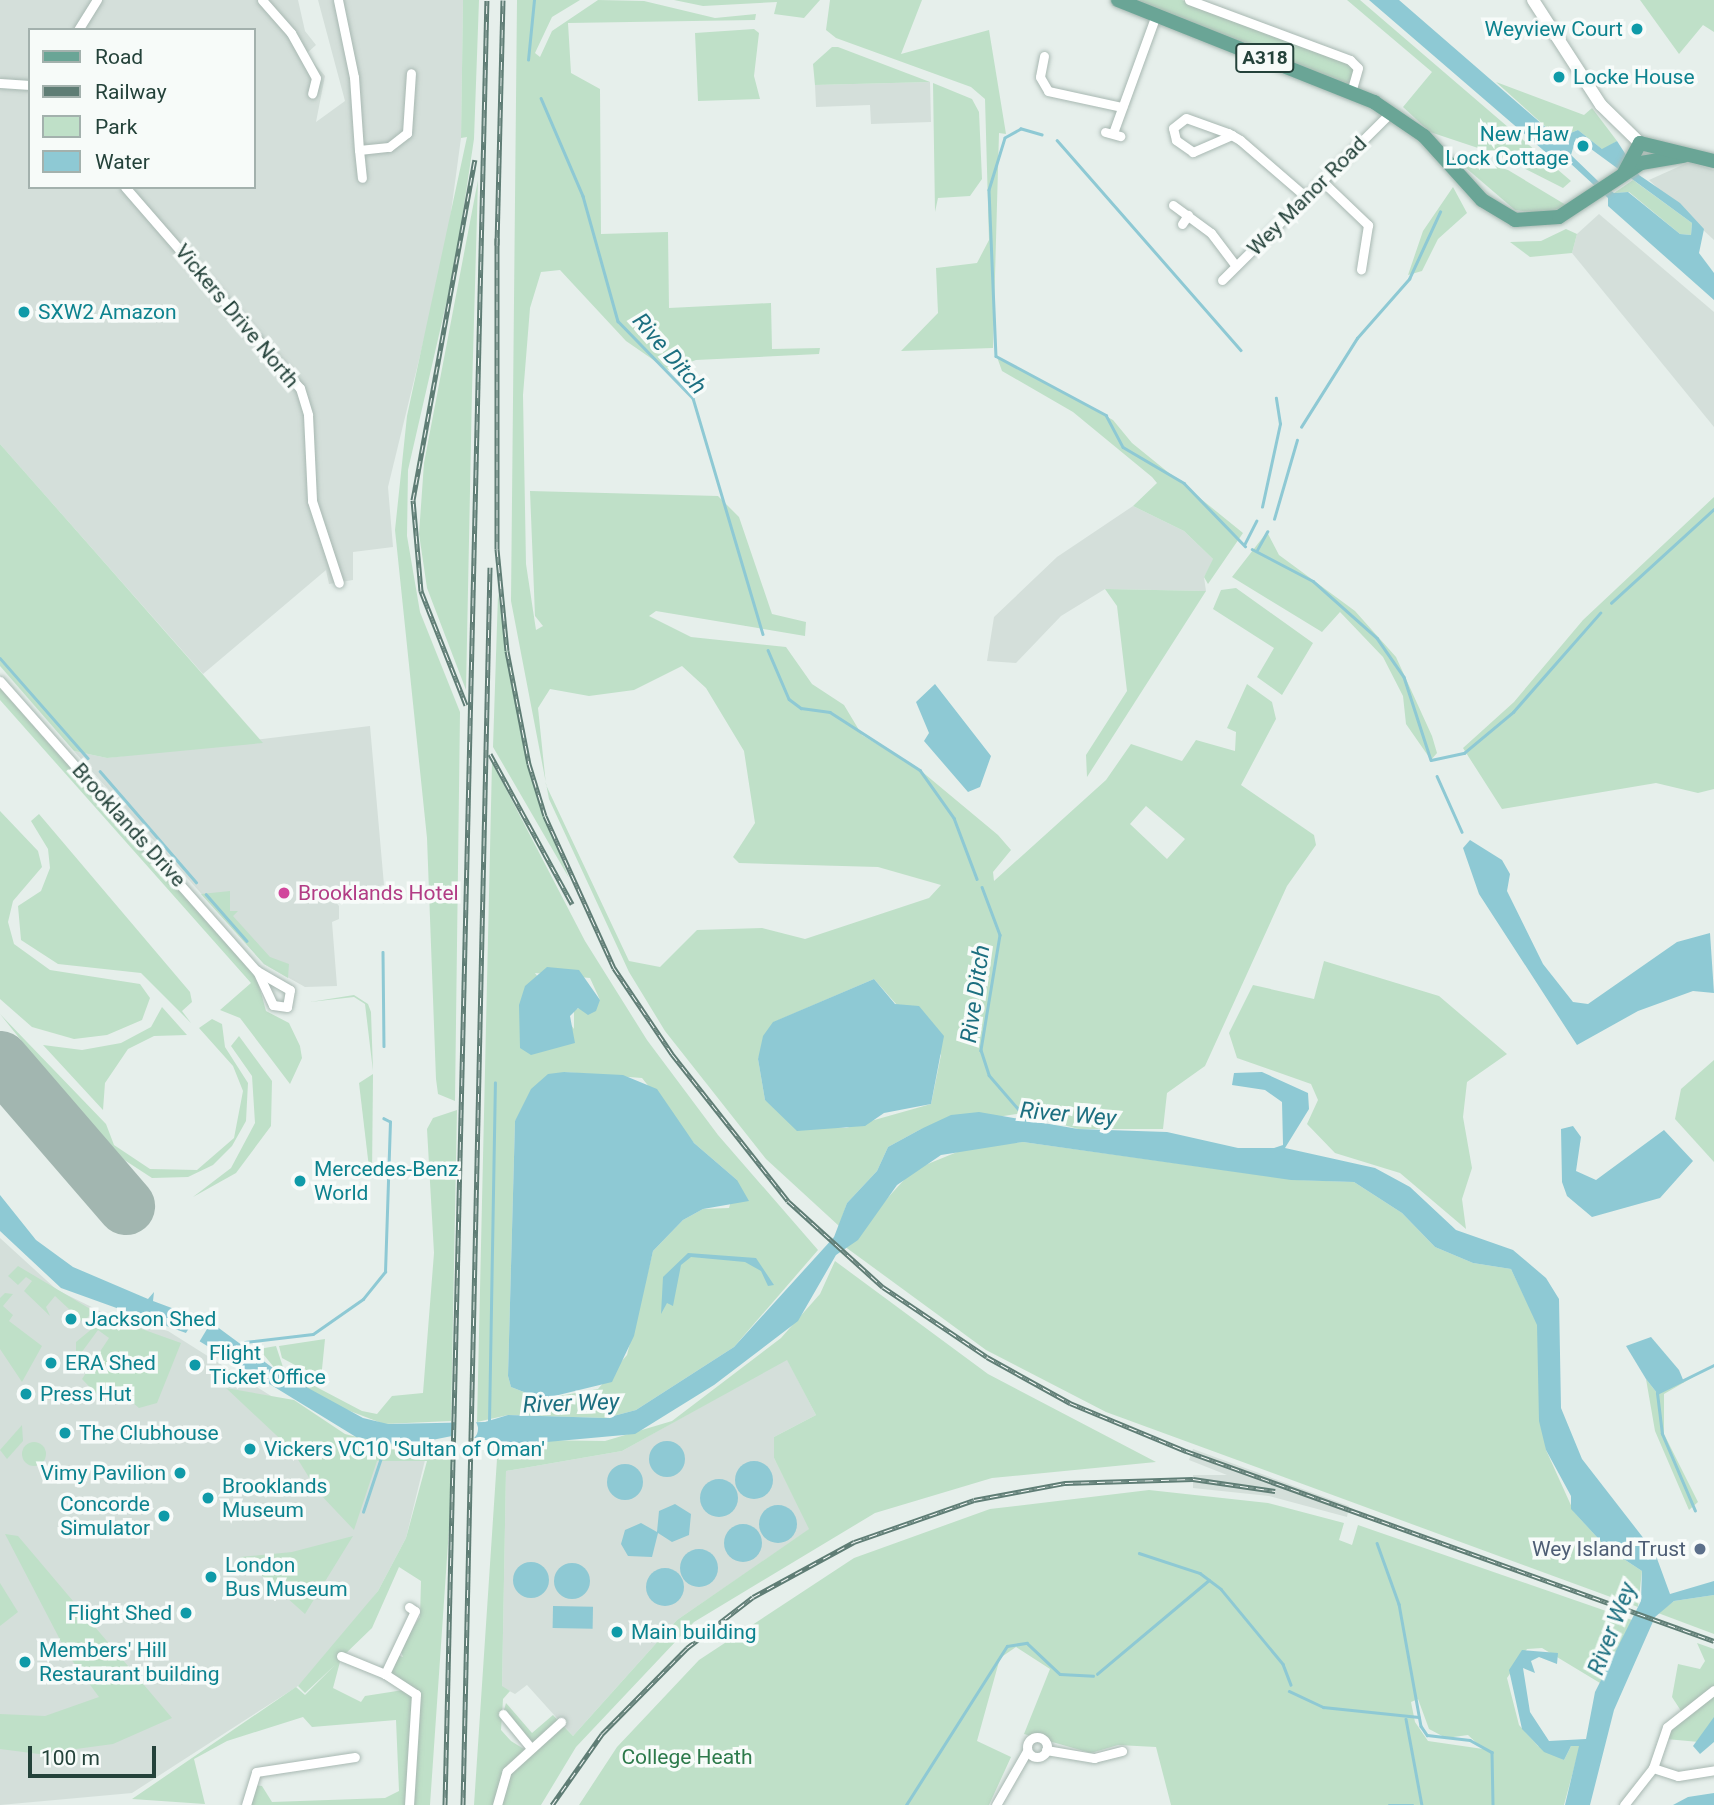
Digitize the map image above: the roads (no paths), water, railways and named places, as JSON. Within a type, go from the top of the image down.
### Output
[{"type":"main road","name":"A318","points":[[1118,0],[1351,92],[1391,112],[1505,217],[1548,221],[1589,201],[1622,177],[1639,156]]},
{"type":"main road","points":[[1533,0],[1639,156],[1683,156],[1714,161]]},
{"type":"street","points":[[79,28],[97,0]]},
{"type":"street","points":[[261,0],[291,33],[316,78],[312,94]]},
{"type":"street","points":[[338,0],[354,77],[362,178]]},
{"type":"street","points":[[1189,0],[1350,61],[1358,68],[1351,92]]},
{"type":"street","points":[[1112,133],[1156,15]]},
{"type":"street","points":[[1044,56],[1040,77],[1048,90],[1122,107]]},
{"type":"street","points":[[359,150],[389,147],[407,133],[411,73]]},
{"type":"street","points":[[0,83],[28,80]]},
{"type":"street","name":"Wey Manor Road","points":[[1222,280],[1391,112]]},
{"type":"street","points":[[1232,135],[1193,152],[1176,140],[1173,128],[1186,118],[1232,135],[1306,197]]},
{"type":"street","points":[[1322,181],[1368,225],[1361,269]]},
{"type":"street","name":"Vickers Drive North","points":[[127,189],[299,388],[308,415],[312,500],[339,583]]},
{"type":"street","points":[[1173,205],[1188,215],[1236,266]]},
{"type":"street","points":[[1182,225],[1188,215]]},
{"type":"street","name":"Brooklands Drive","points":[[0,681],[257,971],[270,998]]},
{"type":"street","name":"Brooklands Drive","points":[[257,971],[283,986]]},
{"type":"street","points":[[283,986],[292,996],[288,1007],[276,1007],[270,998],[283,986]]},
{"type":"street","points":[[385,1674],[415,1611],[409,1606]]},
{"type":"street","points":[[341,1656],[385,1674],[416,1694],[409,1805]]},
{"type":"street","points":[[1624,1805],[1654,1766],[1667,1727],[1714,1690]]},
{"type":"street","points":[[503,1714],[530,1747]]},
{"type":"street","points":[[497,1805],[507,1771],[530,1747],[561,1722]]},
{"type":"street","points":[[996,1805],[1027,1751],[1038,1738],[1046,1750],[1094,1758],[1122,1751]]},
{"type":"street","points":[[1027,1751],[1037,1757],[1046,1750]]},
{"type":"street","points":[[247,1805],[256,1772],[355,1757]]},
{"type":"street","points":[[1654,1766],[1678,1776],[1714,1770]]},
{"type":"water","points":[[1369,0],[1399,0],[1558,138],[1578,130],[1602,149],[1617,141],[1639,175],[1680,203],[1704,229],[1699,253],[1714,273],[1714,300],[1608,206],[1608,198],[1570,163],[1550,156]],"holes":[[[1576,138],[1692,223],[1691,235],[1680,234],[1628,192],[1614,193],[1571,155]]]},
{"type":"water","points":[[935,684],[991,756],[980,787],[968,792],[924,741],[929,733],[916,702]]},
{"type":"water","points":[[1470,840],[1502,860],[1510,874],[1507,891],[1543,964],[1573,1002],[1588,1004],[1677,942],[1710,933],[1714,993],[1693,991],[1638,1011],[1577,1045],[1479,894],[1463,848]]},
{"type":"water","points":[[547,967],[579,970],[600,1000],[596,1011],[588,1015],[578,1008],[570,1016],[575,1043],[531,1055],[520,1048],[519,1005],[525,986]]},
{"type":"water","points":[[874,979],[895,1004],[919,1006],[944,1036],[931,1104],[884,1113],[865,1126],[797,1131],[765,1100],[758,1059],[763,1036],[773,1022]]},
{"type":"water","points":[[564,1072],[623,1075],[657,1089],[694,1143],[737,1180],[749,1201],[703,1209],[683,1220],[653,1251],[634,1336],[612,1382],[542,1399],[511,1387],[508,1376],[515,1121],[531,1089],[548,1074]]},
{"type":"water","points":[[1262,1072],[1308,1093],[1309,1109],[1285,1148],[1375,1168],[1410,1187],[1456,1230],[1513,1250],[1546,1278],[1559,1299],[1561,1408],[1582,1459],[1655,1553],[1670,1594],[1714,1581],[1714,1595],[1674,1601],[1655,1617],[1614,1710],[1590,1805],[1565,1805],[1579,1746],[1571,1746],[1564,1760],[1544,1752],[1522,1729],[1509,1670],[1522,1650],[1558,1653],[1557,1664],[1539,1657],[1531,1661],[1535,1673],[1523,1668],[1530,1712],[1549,1741],[1586,1739],[1595,1692],[1641,1601],[1642,1571],[1607,1548],[1571,1509],[1571,1496],[1546,1450],[1539,1421],[1537,1325],[1511,1269],[1473,1263],[1435,1247],[1402,1213],[1354,1182],[1291,1180],[1023,1142],[941,1155],[897,1185],[858,1240],[836,1255],[798,1321],[714,1385],[635,1434],[514,1445],[457,1435],[402,1446],[356,1437],[186,1333],[61,1288],[0,1231],[0,1195],[36,1240],[73,1267],[148,1299],[154,1292],[153,1301],[212,1323],[277,1371],[363,1418],[388,1424],[485,1422],[508,1415],[606,1418],[636,1410],[734,1347],[834,1237],[847,1203],[877,1171],[888,1147],[921,1129],[951,1115],[979,1112],[1078,1129],[1167,1132],[1238,1148],[1274,1148],[1283,1145],[1282,1102],[1265,1090],[1232,1085],[1234,1073]]},
{"type":"water","points":[[1573,1126],[1581,1137],[1576,1171],[1596,1180],[1664,1130],[1693,1161],[1660,1198],[1592,1217],[1567,1196],[1562,1182],[1561,1129]]},
{"type":"water","points":[[688,1253],[756,1258],[774,1285],[768,1286],[761,1271],[745,1262],[691,1257],[681,1265],[673,1306],[667,1303],[661,1314],[663,1277]]},
{"type":"water","points":[[1651,1337],[1679,1370],[1684,1382],[1657,1393],[1626,1346]]},
{"type":"water","points":[[667,1441],[680,1446],[685,1459],[680,1472],[667,1477],[654,1472],[649,1459],[654,1446]]},
{"type":"water","points":[[754,1461],[767,1467],[773,1480],[767,1493],[754,1499],[741,1493],[735,1480],[741,1467]]},
{"type":"water","points":[[625,1464],[637,1470],[643,1482],[637,1494],[625,1500],[613,1494],[607,1482],[613,1470]]},
{"type":"water","points":[[719,1479],[732,1485],[738,1498],[732,1511],[719,1517],[706,1511],[700,1498],[706,1485]]},
{"type":"water","points":[[675,1504],[691,1514],[689,1535],[672,1542],[658,1533],[652,1557],[628,1556],[621,1544],[625,1530],[641,1523],[657,1532],[659,1511]]},
{"type":"water","points":[[778,1505],[791,1511],[797,1524],[791,1537],[778,1543],[765,1537],[759,1524],[765,1511]]},
{"type":"water","points":[[743,1524],[756,1530],[762,1543],[756,1556],[743,1562],[730,1556],[724,1543],[730,1530]]},
{"type":"water","points":[[699,1549],[712,1555],[718,1568],[712,1581],[699,1587],[686,1581],[680,1568],[686,1555]]},
{"type":"water","points":[[531,1562],[544,1567],[549,1580],[544,1593],[531,1598],[518,1593],[513,1580],[518,1567]]},
{"type":"water","points":[[572,1563],[585,1568],[590,1581],[585,1594],[572,1599],[559,1594],[554,1581],[559,1568]]},
{"type":"water","points":[[665,1568],[678,1574],[684,1587],[678,1600],[665,1606],[652,1600],[646,1587],[652,1574]]},
{"type":"water","points":[[553,1606],[593,1607],[593,1629],[553,1628]]},
{"type":"water","points":[[1714,1717],[1714,1742],[1700,1754],[1693,1746]]},
{"type":"water","points":[[1714,1793],[1714,1805],[1673,1805],[1688,1797]]},
{"type":"waterway","name":"Rive Ditch","points":[[528,60],[534,0]]},
{"type":"waterway","name":"Rive Ditch","points":[[541,98],[583,196],[618,321],[693,398],[763,634]]},
{"type":"waterway","points":[[1042,135],[1021,129],[1005,138],[989,190],[996,356],[1106,415],[1123,447],[1184,483],[1245,546]]},
{"type":"waterway","points":[[1057,140],[1241,350]]},
{"type":"waterway","points":[[1301,427],[1357,338],[1409,279],[1440,212]]},
{"type":"waterway","points":[[1262,507],[1280,424],[1276,398]]},
{"type":"waterway","points":[[1274,519],[1297,440]]},
{"type":"waterway","points":[[1611,603],[1714,509]]},
{"type":"waterway","points":[[1244,545],[1256,521]]},
{"type":"waterway","points":[[1257,550],[1267,532]]},
{"type":"waterway","points":[[1252,549],[1313,581],[1377,638],[1404,677],[1431,760],[1464,753],[1513,712],[1600,613]]},
{"type":"waterway","name":"Rive Ditch","points":[[768,650],[789,699],[801,708],[830,712],[920,770],[954,818],[977,879]]},
{"type":"waterway","points":[[0,658],[88,758]]},
{"type":"waterway","points":[[100,771],[196,882]]},
{"type":"waterway","points":[[1437,776],[1462,832]]},
{"type":"waterway","name":"Rive Ditch","points":[[982,887],[1000,935],[981,1050],[989,1075],[1027,1119]]},
{"type":"waterway","points":[[206,894],[247,941]]},
{"type":"waterway","points":[[383,952],[384,1046]]},
{"type":"waterway","points":[[489,1422],[495,1083]]},
{"type":"waterway","points":[[245,1342],[313,1334],[363,1299],[385,1272],[390,1122],[384,1119]]},
{"type":"waterway","points":[[1695,1511],[1662,1434],[1657,1393],[1714,1365]]},
{"type":"waterway","points":[[430,1452],[431,1442]]},
{"type":"waterway","points":[[363,1512],[386,1443]]},
{"type":"waterway","points":[[1377,1543],[1399,1604],[1421,1726],[1427,1735],[1470,1740],[1492,1752],[1493,1805]]},
{"type":"waterway","points":[[1139,1553],[1200,1573],[1221,1589],[1283,1664],[1291,1685]]},
{"type":"waterway","points":[[1097,1674],[1209,1580]]},
{"type":"waterway","points":[[906,1805],[1007,1646],[1027,1643],[1060,1674],[1093,1676]]},
{"type":"waterway","points":[[1289,1691],[1323,1707],[1418,1717]]},
{"type":"waterway","points":[[1406,1719],[1422,1805]]},
{"type":"waterway","points":[[1389,1805],[1413,1805]]},
{"type":"railway","points":[[445,1805],[487,0]]},
{"type":"railway","points":[[497,245],[503,0]]},
{"type":"railway","points":[[466,705],[421,591],[413,500],[475,160]]},
{"type":"railway","points":[[497,238],[497,549],[507,651],[529,764],[545,816],[614,968],[672,1054],[788,1201],[883,1287],[987,1357],[1070,1403],[1186,1451],[1714,1641]]},
{"type":"railway","points":[[463,1805],[490,567]]},
{"type":"railway","points":[[490,754],[572,904]]},
{"type":"railway","points":[[552,1805],[602,1734],[687,1648],[753,1597],[854,1542],[974,1500],[1065,1483],[1193,1479],[1275,1491]]},
{"type":"place","name":"Weyview Court","points":[[1637,29]]},
{"type":"place","name":"Locke House","points":[[1559,77]]},
{"type":"place","name":"New Haw Lock Cottage","points":[[1583,146]]},
{"type":"place","name":"SXW2 Amazon","points":[[24,312]]},
{"type":"place","name":"Brooklands Hotel","points":[[284,893]]},
{"type":"place","name":"Mercedes-Benz World","points":[[300,1181]]},
{"type":"place","name":"Jackson Shed","points":[[71,1319]]},
{"type":"place","name":"ERA Shed","points":[[51,1363]]},
{"type":"place","name":"Flight Ticket Office","points":[[195,1365]]},
{"type":"place","name":"Press Hut","points":[[26,1394]]},
{"type":"place","name":"The Clubhouse","points":[[65,1433]]},
{"type":"place","name":"Vickers VC10 'Sultan of Oman'","points":[[250,1449]]},
{"type":"place","name":"Vimy Pavilion","points":[[180,1473]]},
{"type":"place","name":"Brooklands Museum","points":[[208,1498]]},
{"type":"place","name":"Concorde Simulator","points":[[164,1516]]},
{"type":"place","name":"Wey Island Trust","points":[[1700,1549]]},
{"type":"place","name":"London Bus Museum","points":[[211,1577]]},
{"type":"place","name":"Flight Shed","points":[[186,1613]]},
{"type":"place","name":"Main building","points":[[617,1632]]},
{"type":"place","name":"Members' Hill Restaurant building","points":[[25,1662]]},
{"type":"water label","name":"River Wey","points":[[1068,1115]]},
{"type":"water label","name":"River Wey","points":[[571,1404]]},
{"type":"water label","name":"River Wey","points":[[1613,1629]]},
{"type":"park label","name":"College Heath","points":[[687,1757]]}]
